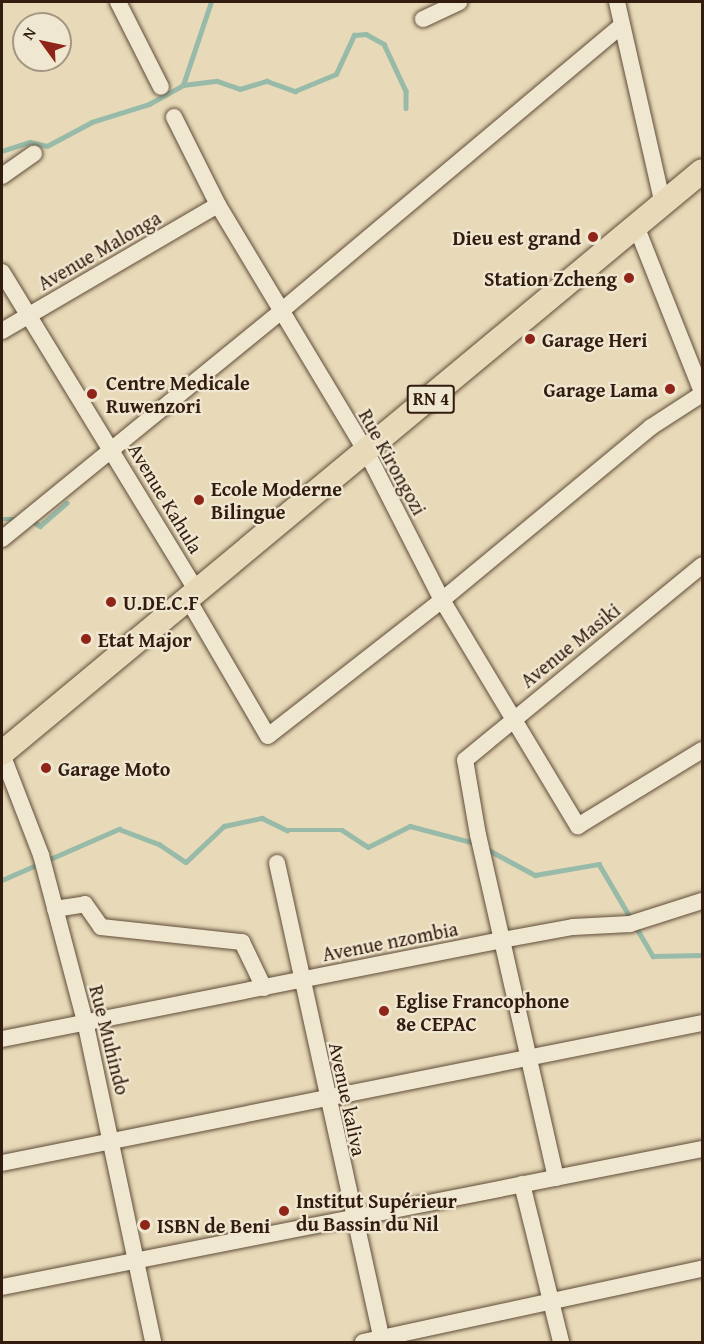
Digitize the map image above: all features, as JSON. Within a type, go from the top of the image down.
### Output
[{"type":"highway","name":"RN 4","points":[[2,754],[367,453],[702,171]]},
{"type":"street","points":[[118,2],[161,87]]},
{"type":"street","points":[[423,19],[459,2]]},
{"type":"street","points":[[617,2],[663,204]]},
{"type":"street","points":[[2,539],[280,312],[621,26]]},
{"type":"street","name":"Rue Kirongozi","points":[[174,117],[218,206],[367,453],[442,600],[515,716],[578,826],[702,750]]},
{"type":"street","points":[[2,176],[34,154]]},
{"type":"street","name":"Avenue Malonga","points":[[2,331],[218,206]]},
{"type":"street","points":[[442,600],[651,427],[702,393],[636,226]]},
{"type":"street","name":"Avenue Kahula","points":[[2,272],[112,450],[268,736],[442,600]]},
{"type":"street","name":"Avenue Masiki","points":[[502,940],[478,835],[465,760],[515,716],[702,565]]},
{"type":"street","name":"Rue Muhindo","points":[[2,754],[43,861],[85,1022],[112,1140],[153,1342]]},
{"type":"street","name":"Avenue kaliva","points":[[277,863],[326,1099],[382,1341]]},
{"type":"street","name":"Avenue nzombia","points":[[2,1039],[502,940],[573,927],[636,921],[702,901]]},
{"type":"street","points":[[55,909],[84,904],[101,927],[242,942],[264,988]]},
{"type":"street","points":[[502,940],[556,1179]]},
{"type":"street","points":[[2,1163],[702,1023]]},
{"type":"street","points":[[2,1287],[135,1259],[354,1220],[702,1149]]},
{"type":"street","points":[[522,1184],[561,1342]]},
{"type":"street","points":[[363,1342],[382,1341],[550,1301],[702,1269]]},
{"type":"waterway","points":[[2,151],[30,142],[47,146],[92,122],[149,104],[183,85],[211,2]]},
{"type":"waterway","points":[[183,85],[217,81],[240,89],[267,81],[295,91],[336,74],[354,35],[366,34],[384,44],[406,91],[406,108]]},
{"type":"waterway","points":[[31,520],[40,526],[66,503]]},
{"type":"waterway","points":[[2,519],[18,519]]},
{"type":"waterway","points":[[2,880],[119,829],[159,844],[186,862],[224,826],[262,818],[287,830],[342,830],[368,847],[410,826],[475,843]]},
{"type":"waterway","points":[[485,848],[535,875],[599,864],[653,956],[702,955]]},
{"type":"place","name":"Dieu est grand","points":[[593,237]]},
{"type":"place","name":"Station Zcheng","points":[[629,278]]},
{"type":"place","name":"Garage Heri","points":[[530,339]]},
{"type":"place","name":"Garage Lama","points":[[670,389]]},
{"type":"place","name":"Centre Medicale Ruwenzori","points":[[92,394]]},
{"type":"place","name":"Ecole Moderne Bilingue","points":[[199,500]]},
{"type":"place","name":"U.DE.C.F","points":[[111,602]]},
{"type":"place","name":"Etat Major","points":[[86,639]]},
{"type":"place","name":"Garage Moto","points":[[46,768]]},
{"type":"place","name":"Eglise Francophone 8e CEPAC","points":[[384,1011]]},
{"type":"place","name":"Institut Supérieur du Bassin du Nil","points":[[284,1211]]},
{"type":"place","name":"ISBN de Beni","points":[[145,1225]]}]
